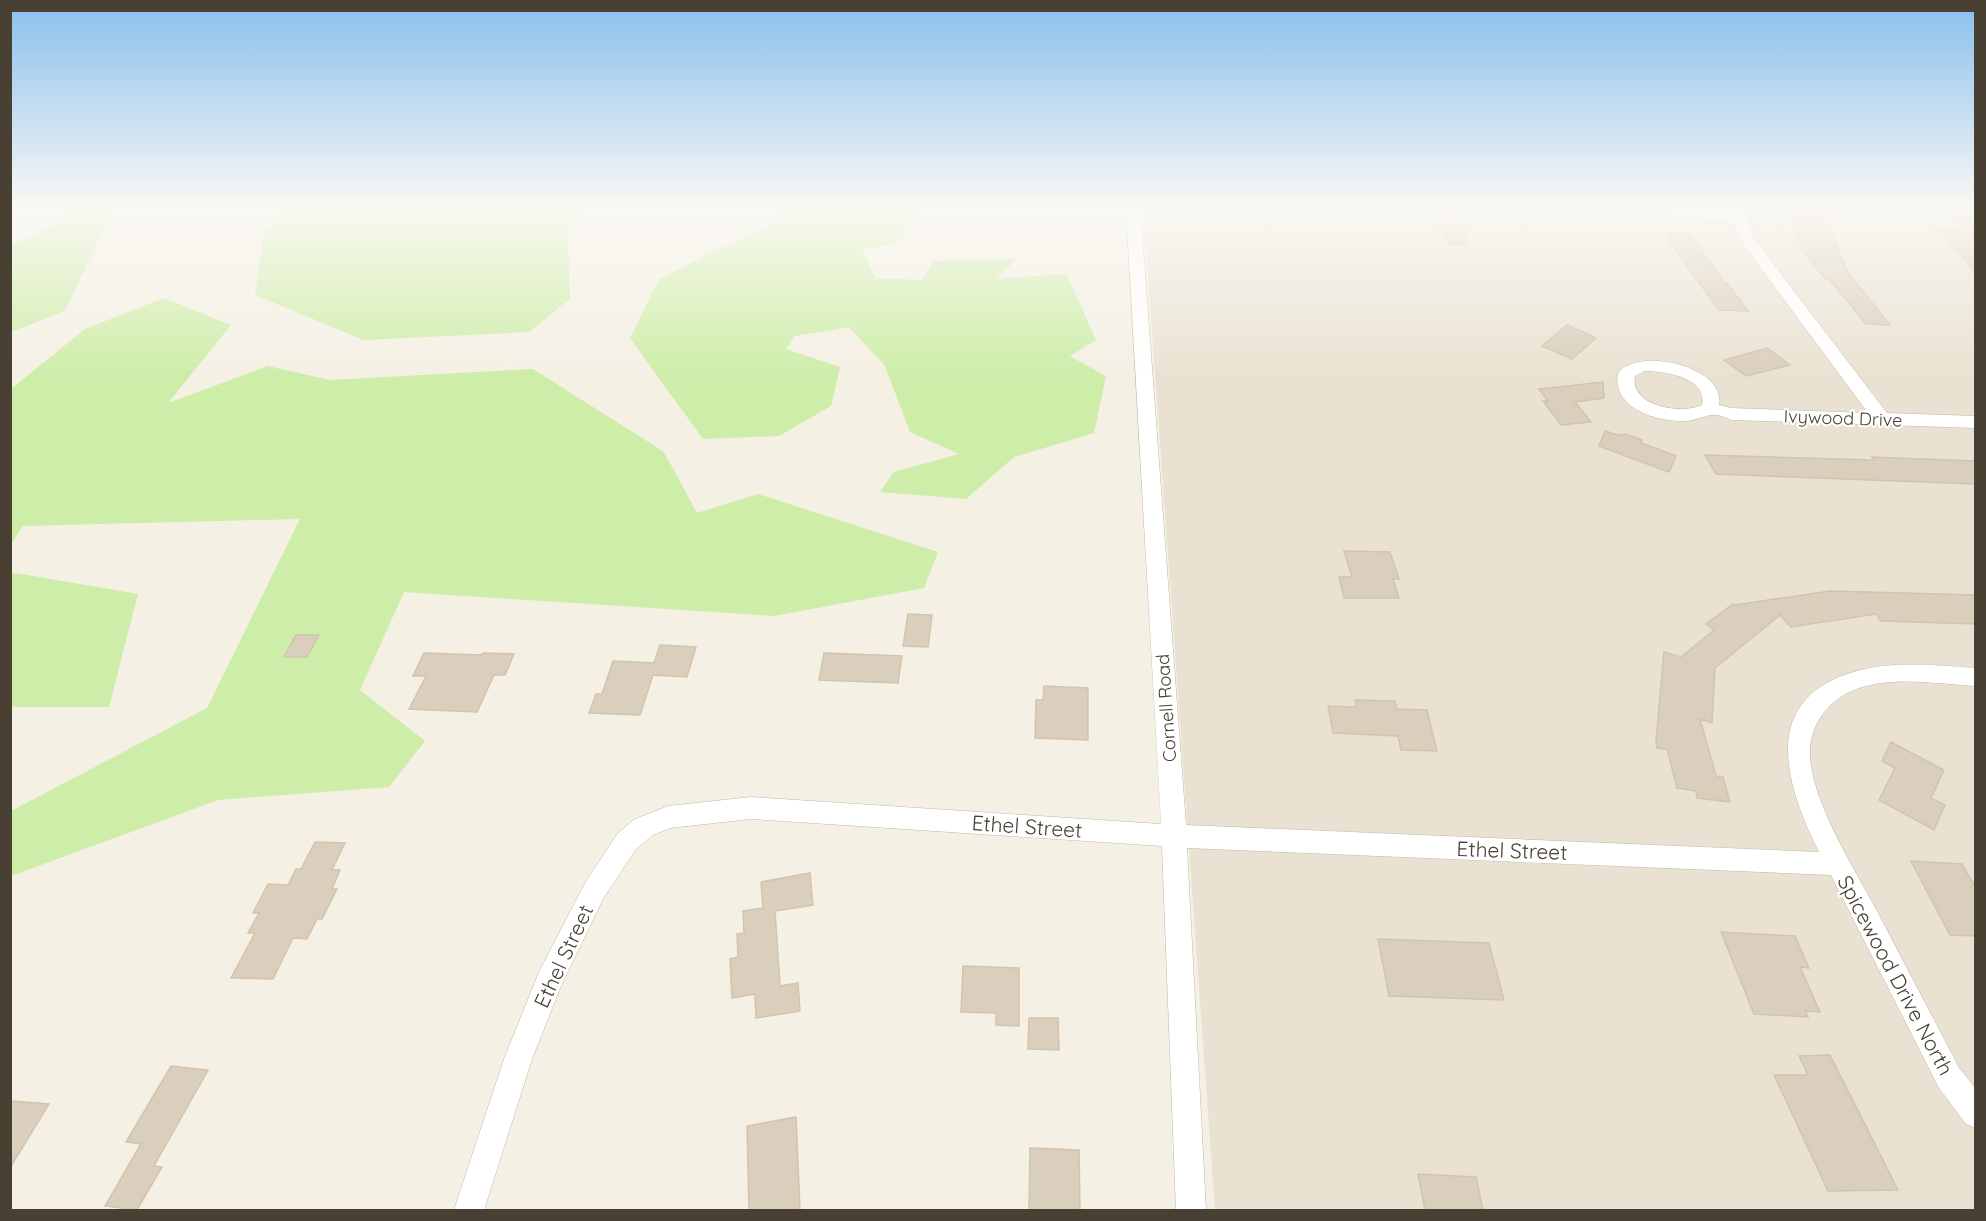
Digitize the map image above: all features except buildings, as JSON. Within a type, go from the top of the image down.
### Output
[{"type":"street","name":"Cornell Road","points":[[1137,263],[1174,836],[1191,1210]]},
{"type":"street","points":[[1765,263],[1883,420]]},
{"type":"street","name":"Ivywood Drive","points":[[1651,365],[1684,372],[1695,377],[1709,389],[1713,396],[1710,408],[1705,413],[1686,417],[1663,413],[1633,398],[1627,391],[1624,378],[1633,369],[1651,365]]},
{"type":"street","name":"Ivywood Drive","points":[[1710,408],[1731,414],[1976,422]]},
{"type":"street","name":"Spicewood Drive North","points":[[1976,677],[1895,674],[1871,676],[1838,688],[1813,708],[1801,730],[1799,760],[1807,793],[1820,828],[1949,1078],[1976,1114]]},
{"type":"street","name":"Ethel Street","points":[[469,1210],[518,1059],[549,981],[594,891],[627,841],[644,827],[668,817],[751,808],[1174,836],[1838,864]]},
{"type":"shaded area","points":[[1147,263],[1975,263],[1975,1210],[1215,1210]]},
{"type":"green space","points":[[11,263],[88,263],[65,311],[11,332]]},
{"type":"green space","points":[[260,263],[569,263],[570,299],[529,332],[364,340],[255,295]]},
{"type":"green space","points":[[691,263],[868,263],[876,278],[922,280],[933,263],[1013,263],[996,279],[1067,274],[1096,340],[1070,356],[1106,376],[1094,433],[1014,457],[966,499],[880,492],[894,472],[959,454],[910,432],[885,366],[849,327],[794,336],[786,349],[840,367],[831,406],[779,436],[703,439],[630,338],[659,279]]},
{"type":"green space","points":[[164,298],[231,325],[168,403],[268,366],[330,380],[533,369],[664,452],[697,513],[758,494],[938,552],[924,588],[774,616],[404,592],[360,690],[425,741],[389,787],[218,800],[11,876],[11,811],[207,708],[300,519],[23,526],[11,544],[11,389],[85,329]]},
{"type":"green space","points":[[10,572],[138,594],[109,707],[11,707]]}]
